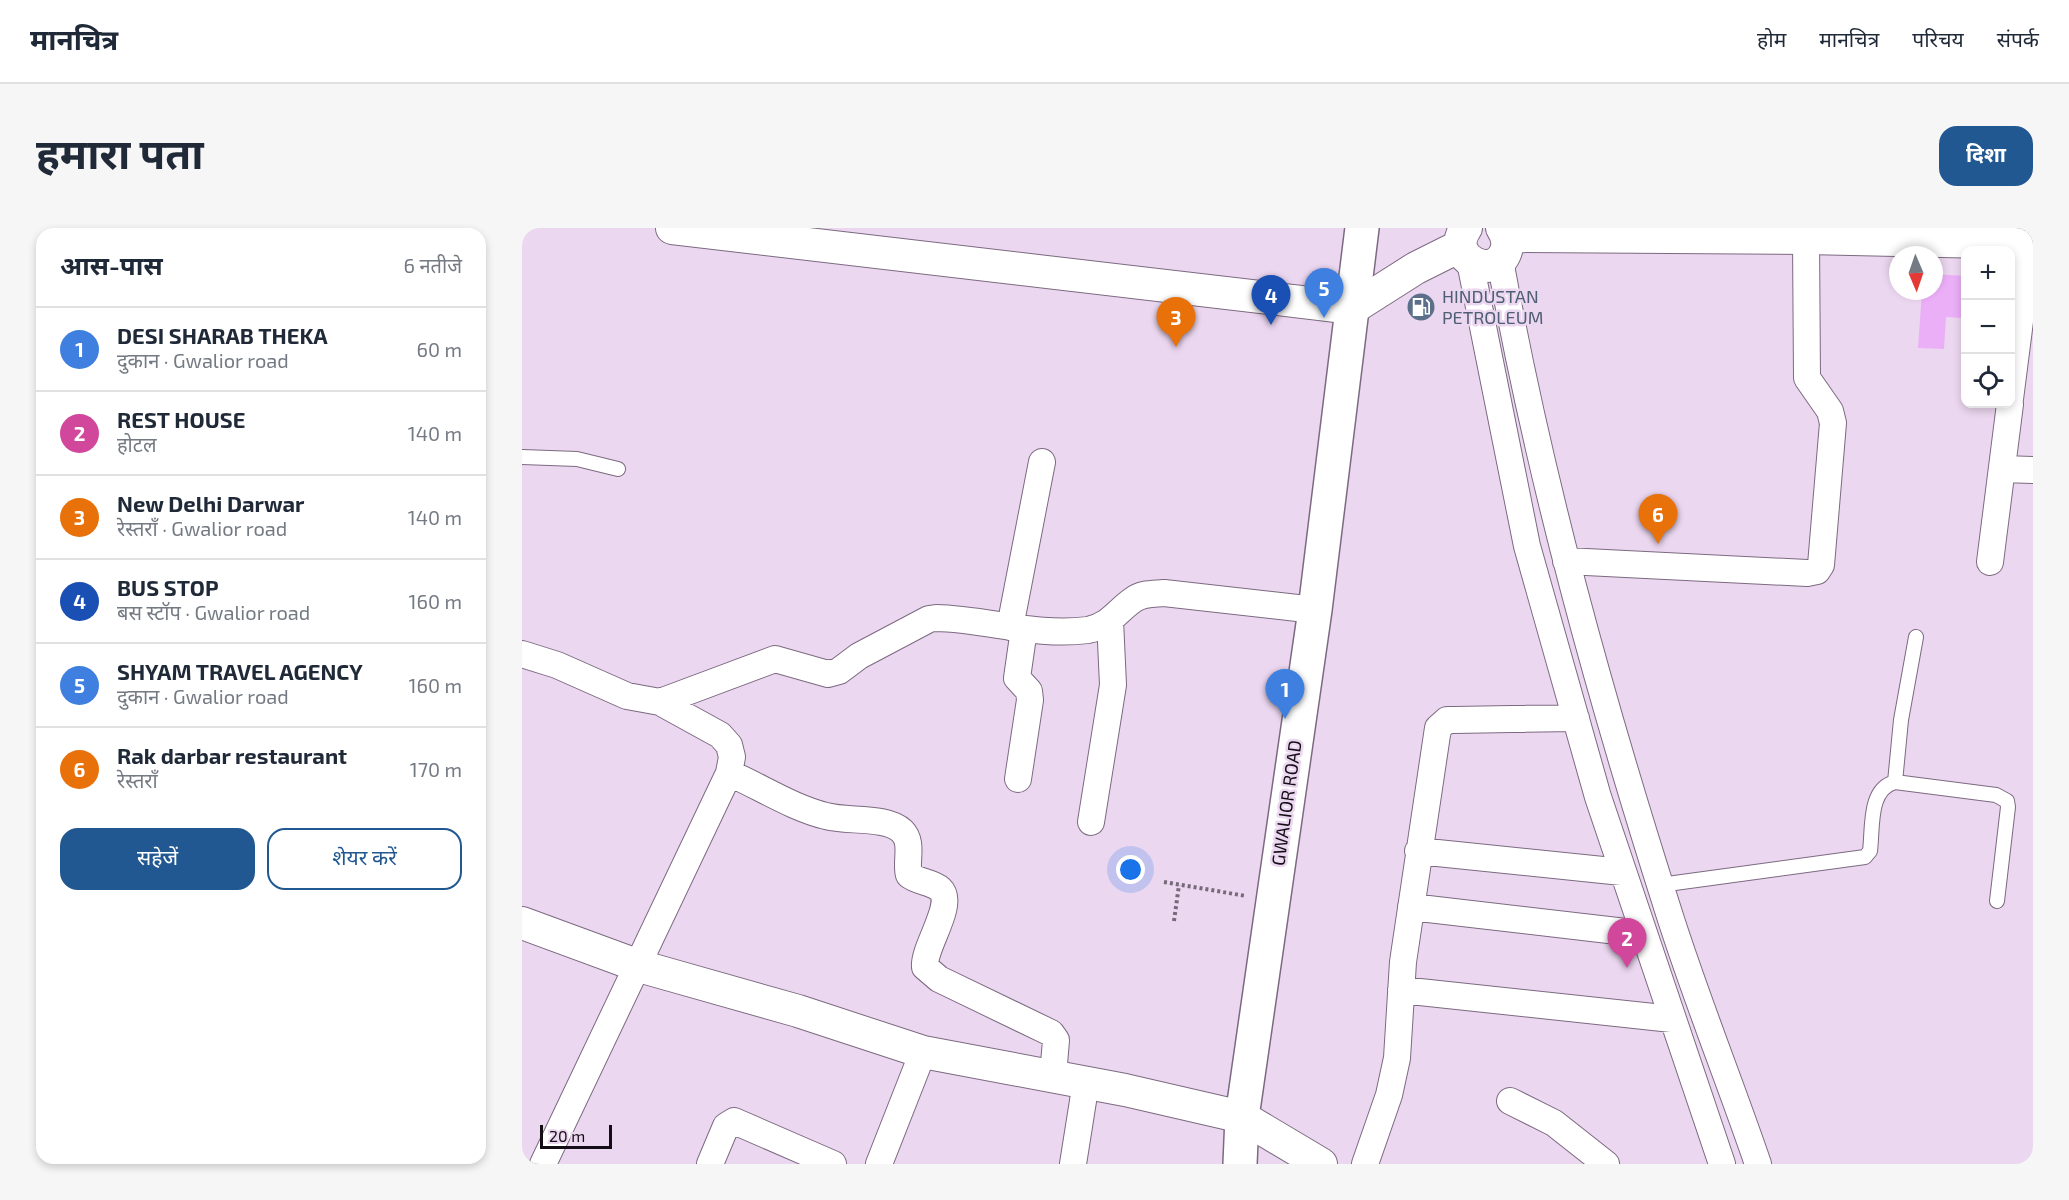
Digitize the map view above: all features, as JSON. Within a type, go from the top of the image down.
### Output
[{"type":"main road","name":"GWALIOR ROAD","points":[[1240,1164],[1242,1117],[1315,610],[1362,228]]},
{"type":"street","points":[[672,228],[1353,308],[1416,268],[1484,243],[1806,238],[2031,243],[2015,362]]},
{"type":"street","points":[[1566,561],[1807,573],[1817,571],[1821,564],[1833,423],[1830,411],[1807,378],[1806,238]]},
{"type":"street","points":[[1484,243],[1566,561],[1660,885],[1758,1164]]},
{"type":"street","points":[[1484,243],[1527,546],[1622,872],[1722,1164]]},
{"type":"street","points":[[1990,562],[2010,408]]},
{"type":"street","points":[[1018,779],[1030,700],[1029,691],[1017,678],[1017,628],[1042,462]]},
{"type":"street","points":[[2002,468],[2033,470]]},
{"type":"street","points":[[660,702],[775,658],[828,674],[835,673],[859,656],[929,619],[946,618],[1062,632],[1102,627],[1134,599],[1145,594],[1164,593],[1315,610]]},
{"type":"street","points":[[1091,822],[1113,685],[1110,620]]},
{"type":"street","points":[[522,654],[556,665],[627,696],[660,702],[720,735],[729,745],[732,757],[729,773],[543,1164]]},
{"type":"street","points":[[1365,1164],[1389,1095],[1397,1058],[1401,990],[1418,851],[1436,736],[1442,723],[1454,720],[1576,718]]},
{"type":"street","points":[[729,773],[807,810],[836,819],[890,825],[903,832],[908,842],[909,876],[938,887],[943,895],[942,914],[926,953],[925,967],[939,979],[1052,1033],[1056,1041],[1053,1076]]},
{"type":"street","points":[[1418,851],[1622,872]]},
{"type":"street","points":[[1411,908],[1643,934]]},
{"type":"street","points":[[522,923],[639,966],[798,1011],[923,1052],[1086,1082],[1242,1117],[1321,1164]]},
{"type":"street","points":[[1401,990],[1672,1019]]},
{"type":"street","points":[[879,1164],[923,1052]]},
{"type":"street","points":[[1073,1164],[1086,1082]]},
{"type":"street","points":[[1510,1101],[1563,1129],[1606,1164]]},
{"type":"street","points":[[710,1164],[726,1126],[734,1121],[833,1164]]},
{"type":"lane","points":[[522,457],[577,459],[618,469]]},
{"type":"lane","points":[[1894,782],[1901,720],[1916,637]]},
{"type":"lane","points":[[1660,885],[1865,857],[1870,851],[1878,793],[1887,784],[1894,782],[1996,795],[2007,801],[1997,901]]},
{"type":"path","points":[[1164,882],[1274,900]]},
{"type":"path","points":[[1174,921],[1179,885]]},
{"type":"building","points":[[1943,275],[1961,276],[1961,318],[1946,317],[1944,349],[1918,348],[1921,300],[1943,300]]},
{"type":"place","name":"HINDUSTAN PETROLEUM","points":[[1421,307]]},
{"type":"place","name":"SHYAM TRAVEL AGENCY","points":[[1324,318]]},
{"type":"place","name":"BUS STOP","points":[[1271,325]]},
{"type":"place","name":"New Delhi Darwar","points":[[1176,347]]},
{"type":"place","name":"Rak darbar restaurant","points":[[1658,544]]},
{"type":"place","name":"DESI SHARAB THEKA","points":[[1285,719]]},
{"type":"place","name":"REST HOUSE","points":[[1627,968]]}]
